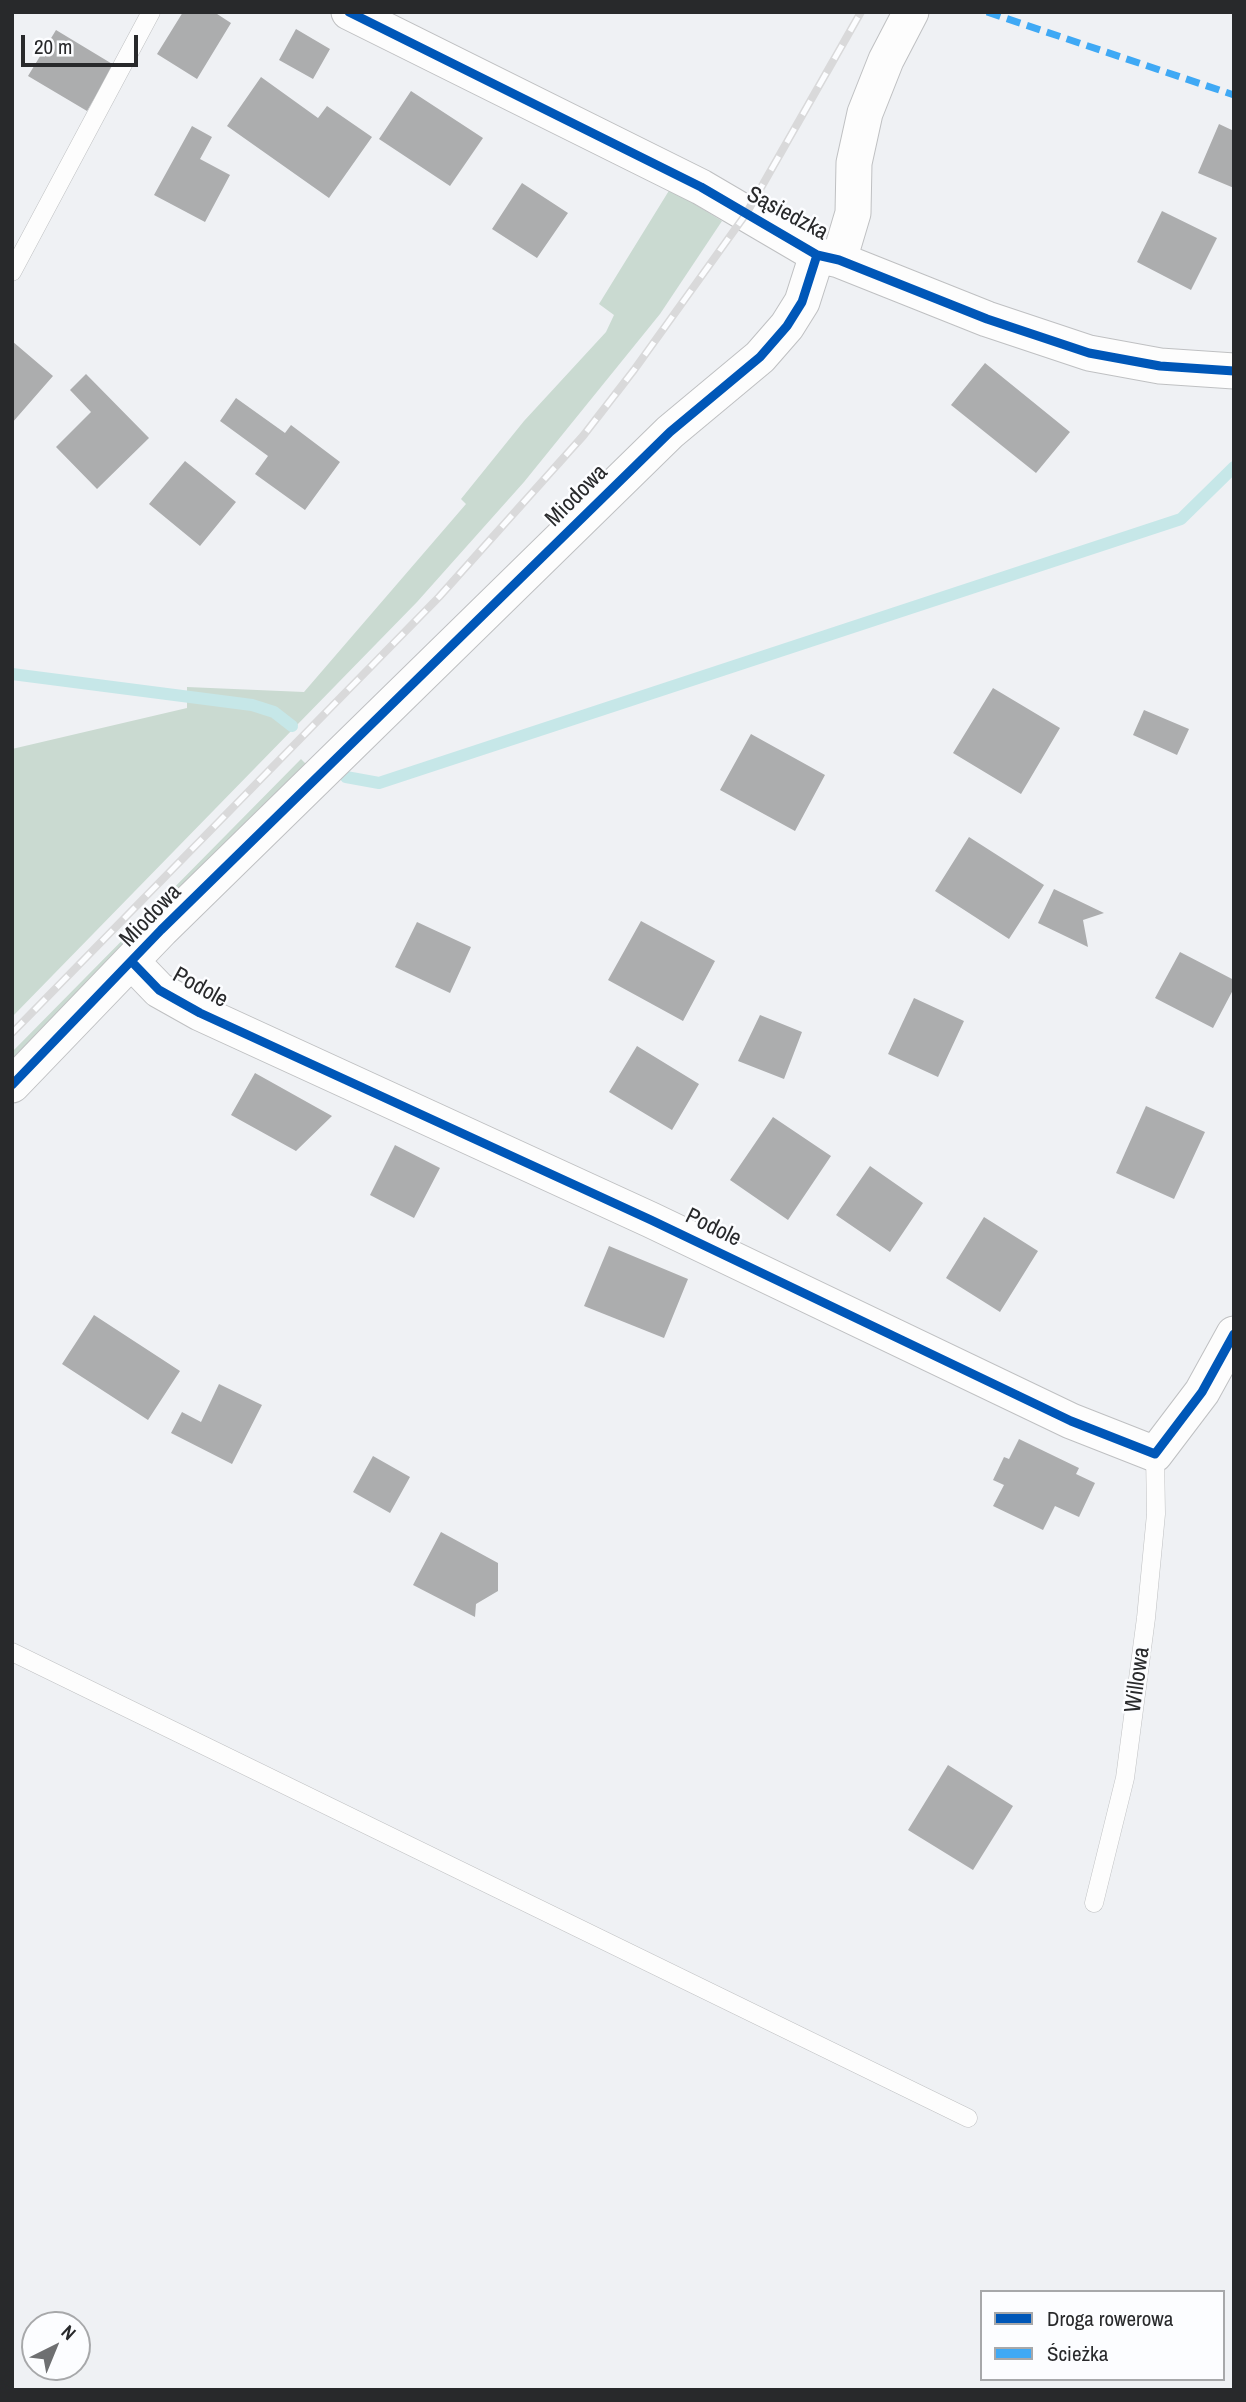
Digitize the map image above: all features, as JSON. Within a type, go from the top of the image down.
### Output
[{"type":"street","name":"Sąsiedzka","points":[[349,12],[701,187],[828,257],[987,319],[1089,353],[1160,366],[1234,371]]},
{"type":"street","name":"Miodowa","points":[[12,1085],[162,930],[670,432],[760,357],[788,326],[853,213],[854,163],[865,114],[886,60],[911,12]]},
{"type":"street","name":"Podole","points":[[132,962],[159,990],[200,1013],[613,1203],[1071,1421],[1155,1454]]},
{"type":"street","points":[[1155,1454],[1202,1392],[1234,1334]]},
{"type":"lane","points":[[12,272],[151,12]]},
{"type":"lane","name":"Willowa","points":[[1094,1903],[1125,1778],[1146,1618],[1156,1514],[1155,1454]]},
{"type":"lane","points":[[12,1652],[968,2118]]},
{"type":"shaded area","points":[[670,189],[722,221],[660,314],[524,482],[417,602],[12,1017],[12,749],[187,708],[187,687],[304,692],[466,504],[461,499],[524,421],[606,332],[614,315],[599,304]]},
{"type":"shaded area","points":[[301,759],[311,769],[12,1075],[12,1052]]},
{"type":"building","points":[[183,12],[214,12],[231,23],[197,79],[157,54]]},
{"type":"building","points":[[296,29],[330,49],[313,79],[279,60]]},
{"type":"building","points":[[56,30],[114,65],[87,111],[28,76]]},
{"type":"building","points":[[261,77],[318,118],[327,106],[372,137],[329,198],[227,126]]},
{"type":"building","points":[[411,91],[483,138],[450,186],[379,139]]},
{"type":"building","points":[[1219,124],[1234,131],[1234,188],[1198,173]]},
{"type":"building","points":[[192,126],[212,137],[200,159],[230,175],[205,222],[154,195]]},
{"type":"building","points":[[522,183],[568,213],[537,258],[492,229]]},
{"type":"building","points":[[1162,211],[1217,238],[1191,290],[1137,262]]},
{"type":"building","points":[[12,341],[53,376],[12,423]]},
{"type":"building","points":[[985,363],[1070,432],[1036,473],[951,405]]},
{"type":"building","points":[[86,374],[149,438],[97,489],[56,447],[91,412],[70,390]]},
{"type":"building","points":[[236,398],[285,433],[291,425],[340,462],[305,510],[255,474],[268,456],[220,421]]},
{"type":"building","points":[[185,461],[236,502],[200,546],[149,504]]},
{"type":"building","points":[[993,688],[1060,728],[1021,794],[953,753]]},
{"type":"building","points":[[1144,710],[1189,729],[1177,755],[1133,735]]},
{"type":"building","points":[[751,734],[825,775],[795,831],[720,790]]},
{"type":"building","points":[[969,837],[1044,885],[1009,939],[935,891]]},
{"type":"building","points":[[1054,889],[1104,913],[1083,920],[1088,947],[1038,923]]},
{"type":"building","points":[[641,921],[715,961],[683,1021],[608,980]]},
{"type":"building","points":[[417,922],[471,947],[450,993],[395,967]]},
{"type":"building","points":[[1180,952],[1234,980],[1234,988],[1213,1028],[1155,998]]},
{"type":"building","points":[[914,998],[964,1021],[938,1077],[888,1054]]},
{"type":"building","points":[[760,1015],[802,1032],[784,1079],[738,1061]]},
{"type":"building","points":[[637,1046],[699,1084],[672,1130],[609,1092]]},
{"type":"building","points":[[255,1073],[332,1116],[296,1151],[231,1115]]},
{"type":"building","points":[[1146,1106],[1205,1132],[1174,1199],[1116,1173]]},
{"type":"building","points":[[773,1117],[831,1156],[788,1220],[730,1180]]},
{"type":"building","points":[[395,1145],[440,1168],[414,1218],[370,1195]]},
{"type":"building","points":[[870,1166],[923,1203],[890,1252],[836,1215]]},
{"type":"building","points":[[984,1217],[1038,1251],[1000,1312],[946,1278]]},
{"type":"building","points":[[609,1246],[688,1279],[664,1338],[584,1306]]},
{"type":"building","points":[[94,1315],[180,1371],[148,1420],[62,1364]]},
{"type":"building","points":[[219,1384],[262,1405],[232,1464],[171,1433],[182,1412],[201,1422]]},
{"type":"building","points":[[1019,1439],[1079,1468],[1076,1474],[1095,1483],[1079,1517],[1055,1506],[1043,1530],[993,1506],[1004,1485],[993,1480],[1004,1457],[1009,1459]]},
{"type":"building","points":[[373,1456],[410,1477],[390,1513],[353,1492]]},
{"type":"building","points":[[441,1532],[498,1563],[498,1591],[476,1604],[475,1617],[413,1585]]},
{"type":"building","points":[[948,1765],[1013,1806],[973,1870],[908,1830]]},
{"type":"waterway","points":[[346,777],[379,783],[1181,519],[1234,467]]},
{"type":"waterway","points":[[12,674],[252,705],[274,712],[292,726]]},
{"type":"railway","points":[[12,1033],[439,597],[583,436],[746,214],[861,12]]},
{"type":"marked path","points":[[987,12],[1234,95]]},
{"type":"cycle path","points":[[349,12],[701,187],[817,255],[839,260],[987,319],[1089,353],[1160,366],[1234,371]]},
{"type":"cycle path","points":[[12,1085],[161,930],[670,432],[760,357],[787,326],[802,302],[817,255]]},
{"type":"cycle path","points":[[132,962],[159,990],[200,1013],[651,1220],[1071,1421],[1155,1454],[1202,1392],[1234,1334]]}]
